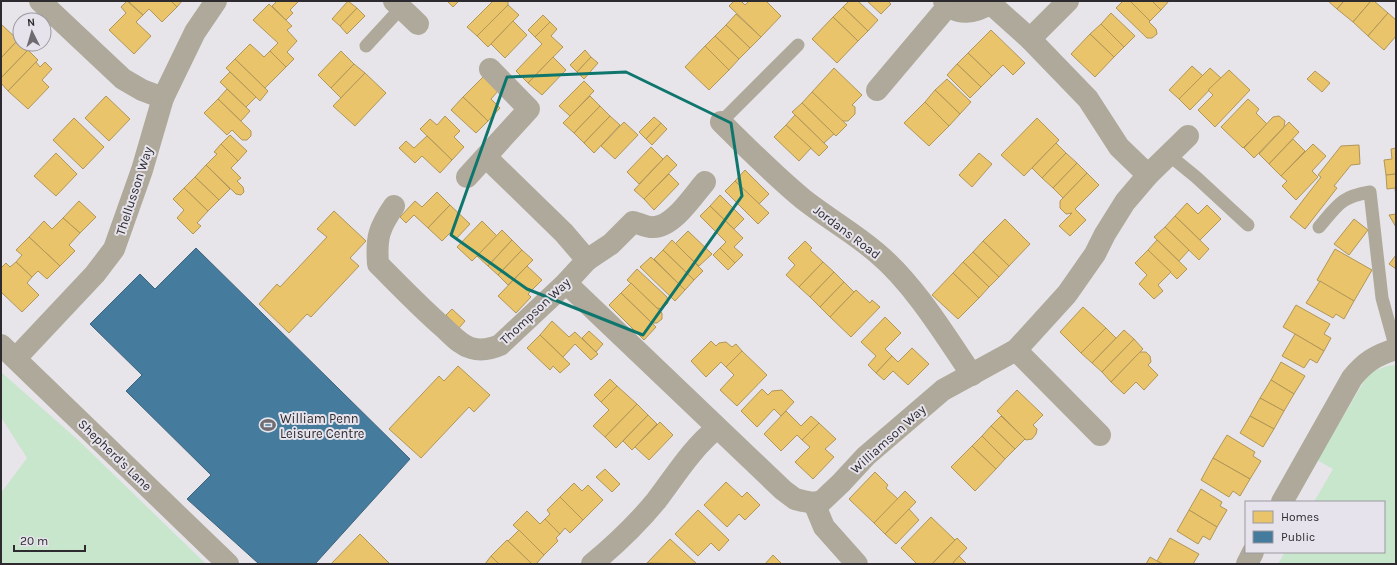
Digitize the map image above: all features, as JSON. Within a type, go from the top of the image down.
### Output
[{"type":"street","points":[[40,1],[123,79],[142,90],[162,98]]},
{"type":"street","name":"Thellusson Way","points":[[8,352],[95,274],[114,249],[142,170],[162,98],[195,32],[216,1]]},
{"type":"street","points":[[1030,40],[1068,1]]},
{"type":"street","points":[[877,90],[946,4],[957,11],[970,12],[978,10],[989,2],[1030,40],[1088,99],[1119,147],[1148,175]]},
{"type":"street","points":[[398,4],[418,24]]},
{"type":"street","points":[[467,177],[529,109],[490,69]]},
{"type":"street","name":"Jordans Road","points":[[721,122],[758,159],[803,198],[878,253],[901,278],[935,320],[972,375]]},
{"type":"street","name":"Williamson Way","points":[[814,503],[827,497],[866,456],[943,390],[1016,350],[1067,294],[1095,254],[1105,234],[1125,202],[1148,175],[1188,136]]},
{"type":"street","points":[[486,157],[564,233],[587,260]]},
{"type":"street","name":"Thompson Way","points":[[394,206],[382,225],[377,242],[378,264],[418,305],[462,344],[471,348],[492,349],[500,345],[566,283],[587,260],[610,244],[633,222],[654,228],[666,224],[674,218],[705,182]]},
{"type":"street","points":[[566,283],[676,386],[717,428],[783,490],[794,499],[814,503],[824,527],[857,564]]},
{"type":"street","points":[[1283,501],[1352,378],[1362,365],[1373,357],[1396,349]]},
{"type":"street","points":[[1016,350],[1100,434]]},
{"type":"street","name":"Shepherd's Lane","points":[[8,352],[228,564]]},
{"type":"street","points":[[592,564],[618,543],[655,502],[704,438],[717,428]]},
{"type":"street","points":[[1247,564],[1252,553]]},
{"type":"lane","points":[[366,46],[398,4]]},
{"type":"lane","points":[[721,122],[798,46]]},
{"type":"lane","points":[[1169,155],[1196,177],[1248,225]]},
{"type":"lane","points":[[1319,227],[1342,200],[1352,195],[1370,192],[1382,298],[1396,349]]},
{"type":"highlighted area","points":[[626,72],[731,123],[742,196],[643,335],[527,289],[451,235],[507,77]]},
{"type":"green space","points":[[1396,365],[1396,564],[1278,564],[1284,553],[1385,553],[1385,501],[1315,501],[1333,469],[1317,460],[1369,373],[1387,366]]},
{"type":"green space","points":[[1,372],[78,440],[206,564],[1,564],[1,493],[27,458],[1,417]]},
{"type":"building: Homes","points":[[127,1],[143,15],[136,22],[151,36],[134,54],[109,30],[126,13],[121,7]]},
{"type":"building: Homes","points":[[128,1],[171,1],[177,7],[162,22],[149,9],[143,15]]},
{"type":"building: Homes","points":[[171,1],[182,1],[177,7]]},
{"type":"building: Homes","points":[[277,1],[299,1],[290,10],[293,13],[286,20],[272,6]]},
{"type":"building: Homes","points":[[348,1],[357,8],[340,26],[332,19]]},
{"type":"building: Homes","points":[[447,1],[459,1],[453,7]]},
{"type":"building: Homes","points":[[493,1],[508,1],[508,5],[477,36],[467,27]]},
{"type":"building: Homes","points":[[734,1],[741,1],[745,5],[749,1],[766,1],[781,16],[761,37],[729,6]]},
{"type":"building: Homes","points":[[849,1],[858,1],[878,20],[868,31],[843,7]]},
{"type":"building: Homes","points":[[867,1],[888,1],[891,4],[881,14]]},
{"type":"building: Homes","points":[[1123,1],[1130,1],[1150,21],[1149,22],[1156,29],[1157,34],[1152,38],[1147,38],[1116,8]]},
{"type":"building: Homes","points":[[1130,1],[1152,1],[1161,10],[1150,21]]},
{"type":"building: Homes","points":[[1152,1],[1169,1],[1161,10]]},
{"type":"building: Homes","points":[[1328,1],[1344,1],[1337,9]]},
{"type":"building: Homes","points":[[1344,1],[1371,1],[1353,22],[1337,9]]},
{"type":"building: Homes","points":[[1371,1],[1374,1],[1388,13],[1368,36],[1353,22]]},
{"type":"building: Homes","points":[[269,4],[292,26],[287,30],[297,41],[287,52],[294,59],[286,67],[270,51],[278,43],[253,20]]},
{"type":"building: Homes","points":[[508,5],[519,15],[488,47],[477,36]]},
{"type":"building: Homes","points":[[843,7],[868,31],[858,41],[833,17]]},
{"type":"building: Homes","points":[[357,8],[365,16],[347,34],[340,26]]},
{"type":"building: Homes","points":[[1111,13],[1135,36],[1124,47],[1101,24]]},
{"type":"building: Homes","points":[[1388,13],[1396,20],[1396,36],[1384,50],[1368,36]]},
{"type":"building: Homes","points":[[736,14],[761,37],[750,48],[726,25]]},
{"type":"building: Homes","points":[[543,15],[550,22],[535,37],[528,30]]},
{"type":"building: Homes","points":[[833,17],[858,41],[837,63],[812,39]]},
{"type":"building: Homes","points":[[513,21],[527,35],[505,58],[491,44]]},
{"type":"building: Homes","points":[[550,22],[557,29],[551,36],[563,47],[528,83],[516,71],[542,44],[535,37]]},
{"type":"building: Homes","points":[[1,24],[12,34],[12,46],[1,58]]},
{"type":"building: Homes","points":[[1101,24],[1124,47],[1114,57],[1090,34]]},
{"type":"building: Homes","points":[[726,25],[750,48],[739,59],[715,36]]},
{"type":"building: Homes","points":[[991,30],[1025,63],[1013,75],[1003,65],[992,76],[968,53]]},
{"type":"building: Homes","points":[[1090,34],[1114,57],[1095,77],[1071,54]]},
{"type":"building: Homes","points":[[715,36],[739,59],[729,70],[705,46]]},
{"type":"building: Homes","points":[[250,44],[264,57],[270,51],[286,67],[265,88],[235,59]]},
{"type":"building: Homes","points":[[12,46],[12,52],[26,52],[1,78],[1,58]]},
{"type":"building: Homes","points":[[705,46],[729,70],[709,90],[685,67]]},
{"type":"building: Homes","points":[[585,50],[591,57],[577,72],[570,65]]},
{"type":"building: Homes","points":[[341,51],[354,64],[331,88],[318,75]]},
{"type":"building: Homes","points":[[26,52],[30,52],[38,60],[8,91],[1,83],[1,78]]},
{"type":"building: Homes","points":[[968,53],[992,76],[981,87],[957,64]]},
{"type":"building: Homes","points":[[553,57],[566,70],[542,95],[528,83]]},
{"type":"building: Homes","points":[[591,57],[598,63],[584,79],[577,72]]},
{"type":"building: Homes","points":[[235,59],[268,91],[260,101],[226,68]]},
{"type":"building: Homes","points":[[36,62],[40,67],[45,62],[52,69],[42,80],[49,87],[28,109],[8,91]]},
{"type":"building: Homes","points":[[354,64],[365,73],[341,98],[331,88]]},
{"type":"building: Homes","points":[[957,64],[981,87],[970,98],[947,75]]},
{"type":"building: Homes","points":[[1192,66],[1203,76],[1179,99],[1169,90]]},
{"type":"building: Homes","points":[[834,68],[862,95],[852,105],[855,107],[855,114],[848,121],[842,121],[812,92]]},
{"type":"building: Homes","points":[[1210,68],[1221,78],[1190,110],[1179,99]]},
{"type":"building: Homes","points":[[1229,70],[1250,90],[1215,127],[1198,110],[1213,95],[1208,90]]},
{"type":"building: Homes","points":[[1315,71],[1330,83],[1322,92],[1307,79]]},
{"type":"building: Homes","points":[[230,72],[256,97],[246,107],[220,82]]},
{"type":"building: Homes","points":[[365,73],[386,93],[355,126],[333,106]]},
{"type":"building: Homes","points":[[483,77],[498,91],[491,99],[500,108],[488,121],[463,97]]},
{"type":"building: Homes","points":[[947,79],[971,102],[960,114],[935,90]]},
{"type":"building: Homes","points":[[584,81],[594,91],[570,116],[559,106]]},
{"type":"building: Homes","points":[[227,89],[250,111],[241,121],[218,99]]},
{"type":"building: Homes","points":[[935,90],[960,114],[949,126],[925,102]]},
{"type":"building: Homes","points":[[812,92],[847,125],[836,136],[802,103]]},
{"type":"building: Homes","points":[[106,96],[130,119],[109,141],[85,118]]},
{"type":"building: Homes","points":[[590,96],[600,106],[574,133],[563,123]]},
{"type":"building: Homes","points":[[463,97],[488,121],[476,133],[451,110]]},
{"type":"building: Homes","points":[[218,99],[251,131],[251,136],[247,140],[242,140],[232,130],[227,135],[204,113]]},
{"type":"building: Homes","points":[[1248,99],[1259,109],[1256,113],[1267,124],[1243,148],[1221,127]]},
{"type":"building: Homes","points":[[925,102],[949,126],[929,146],[904,123]]},
{"type":"building: Homes","points":[[802,103],[834,134],[824,143],[792,112]]},
{"type":"building: Homes","points":[[600,106],[610,116],[584,143],[574,133]]},
{"type":"building: Homes","points":[[795,115],[828,147],[819,156],[786,125]]},
{"type":"building: Homes","points":[[445,116],[460,131],[454,137],[464,147],[452,160],[420,129],[430,119],[437,125]]},
{"type":"building: Homes","points":[[610,116],[620,125],[594,153],[584,143]]},
{"type":"building: Homes","points":[[1279,116],[1285,121],[1284,127],[1254,158],[1244,148],[1273,117]]},
{"type":"building: Homes","points":[[654,117],[661,123],[646,139],[639,132]]},
{"type":"building: Homes","points":[[74,118],[104,147],[83,169],[53,140]]},
{"type":"building: Homes","points":[[1037,118],[1059,140],[1024,176],[1001,155]]},
{"type":"building: Homes","points":[[624,122],[638,135],[615,159],[601,146]]},
{"type":"building: Homes","points":[[1289,122],[1299,132],[1269,164],[1259,154]]},
{"type":"building: Homes","points":[[661,123],[667,129],[652,145],[646,139]]},
{"type":"building: Homes","points":[[786,125],[811,148],[799,161],[774,137]]},
{"type":"building: Homes","points":[[230,135],[247,151],[238,161],[221,144]]},
{"type":"building: Homes","points":[[427,136],[452,160],[440,173],[422,156],[415,163],[399,148],[406,141],[414,148]]},
{"type":"building: Homes","points":[[1293,139],[1305,151],[1281,176],[1269,164]]},
{"type":"building: Homes","points":[[1056,143],[1066,153],[1042,178],[1032,168]]},
{"type":"building: Homes","points":[[221,144],[238,161],[231,168],[241,178],[237,181],[243,187],[244,192],[241,195],[236,194],[206,165],[217,154],[214,152]]},
{"type":"building: Homes","points":[[1313,144],[1326,156],[1312,171],[1318,177],[1296,200],[1282,186],[1287,181],[1281,176]]},
{"type":"building: Homes","points":[[1359,145],[1360,164],[1351,165],[1334,186],[1337,188],[1305,229],[1290,217],[1321,177],[1318,175],[1341,146]]},
{"type":"building: Homes","points":[[651,147],[663,159],[639,184],[627,172]]},
{"type":"building: Homes","points":[[1396,148],[1396,174],[1386,175],[1384,160],[1392,159],[1391,149]]},
{"type":"building: Homes","points":[[56,153],[77,174],[56,196],[34,176]]},
{"type":"building: Homes","points":[[979,153],[992,164],[972,187],[959,175]]},
{"type":"building: Homes","points":[[1066,153],[1077,163],[1053,188],[1042,178]]},
{"type":"building: Homes","points":[[667,155],[677,165],[644,199],[634,190]]},
{"type":"building: Homes","points":[[1077,163],[1087,173],[1063,198],[1053,188]]},
{"type":"building: Homes","points":[[206,165],[230,189],[219,200],[195,177]]},
{"type":"building: Homes","points":[[745,170],[769,194],[759,204],[735,181]]},
{"type":"building: Homes","points":[[1087,173],[1099,185],[1075,209],[1086,220],[1070,236],[1059,226],[1072,213],[1066,214],[1060,208],[1060,201]]},
{"type":"building: Homes","points":[[669,174],[679,184],[654,210],[644,199]]},
{"type":"building: Homes","points":[[1396,174],[1396,197],[1395,188],[1387,189],[1386,175]]},
{"type":"building: Homes","points":[[195,177],[219,200],[208,211],[184,188]]},
{"type":"building: Homes","points":[[735,181],[769,213],[758,224],[725,191]]},
{"type":"building: Homes","points":[[184,188],[208,211],[197,223],[201,226],[193,234],[177,218],[184,210],[173,199]]},
{"type":"building: Homes","points":[[437,192],[450,205],[428,228],[414,215],[406,223],[400,217],[415,201],[422,207]]},
{"type":"building: Homes","points":[[720,195],[744,219],[734,229],[710,206]]},
{"type":"building: Homes","points":[[79,201],[96,217],[80,233],[63,218]]},
{"type":"building: Homes","points":[[1187,203],[1198,214],[1207,205],[1221,219],[1200,240],[1175,216]]},
{"type":"building: Homes","points":[[450,205],[470,224],[456,239],[450,233],[442,241],[428,228]]},
{"type":"building: Homes","points":[[710,206],[743,238],[734,247],[743,255],[735,263],[720,248],[726,242],[700,216]]},
{"type":"building: Homes","points":[[334,211],[366,241],[350,258],[359,266],[311,317],[307,314],[289,333],[259,304],[277,284],[280,287],[327,237],[317,229]]},
{"type":"building: Homes","points":[[1396,214],[1396,227],[1389,215]]},
{"type":"building: Homes","points":[[1175,216],[1209,249],[1199,260],[1165,227]]},
{"type":"building: Homes","points":[[63,218],[80,233],[69,245],[75,251],[60,266],[29,237],[44,221],[52,229]]},
{"type":"building: Homes","points":[[1005,219],[1030,244],[1009,266],[983,241]]},
{"type":"building: Homes","points":[[1354,219],[1368,230],[1349,255],[1334,244]]},
{"type":"building: Homes","points":[[482,221],[497,236],[472,261],[457,247]]},
{"type":"building: Homes","points":[[1165,227],[1189,250],[1179,261],[1154,237]]},
{"type":"building: Homes","points":[[502,230],[512,240],[488,266],[477,256]]},
{"type":"building: Homes","points":[[688,231],[712,254],[699,266],[675,244]]},
{"type":"building: Homes","points":[[29,237],[60,266],[47,279],[38,271],[32,277],[16,262],[22,255],[16,250]]},
{"type":"building: Homes","points":[[512,240],[522,250],[498,275],[488,266]]},
{"type":"building: Homes","points":[[672,240],[703,271],[694,280],[663,250]]},
{"type":"building: Homes","points":[[1157,240],[1187,269],[1177,279],[1148,250]]},
{"type":"building: Homes","points":[[805,241],[812,248],[810,250],[823,262],[799,287],[786,275],[795,265],[788,258]]},
{"type":"building: Homes","points":[[983,241],[1009,266],[999,277],[973,252]]},
{"type":"building: Homes","points":[[720,248],[735,263],[728,270],[713,255]]},
{"type":"building: Homes","points":[[1335,249],[1372,270],[1354,301],[1317,280]]},
{"type":"building: Homes","points":[[522,250],[533,260],[508,285],[498,275]]},
{"type":"building: Homes","points":[[663,250],[694,280],[685,290],[654,259]]},
{"type":"building: Homes","points":[[1148,250],[1171,272],[1158,285],[1163,291],[1154,299],[1139,284],[1147,275],[1135,263]]},
{"type":"building: Homes","points":[[973,252],[999,277],[989,287],[963,262]]},
{"type":"building: Homes","points":[[1396,255],[1396,269],[1389,264]]},
{"type":"building: Homes","points":[[651,257],[685,290],[675,301],[640,267]]},
{"type":"building: Homes","points":[[16,262],[32,277],[27,283],[39,295],[22,312],[1,292],[1,268],[6,263],[10,267]]},
{"type":"building: Homes","points":[[823,262],[834,272],[810,297],[799,287]]},
{"type":"building: Homes","points":[[963,262],[989,287],[979,298],[953,273]]},
{"type":"building: Homes","points":[[527,266],[542,280],[528,294],[531,297],[516,313],[498,296]]},
{"type":"building: Homes","points":[[637,269],[667,297],[668,303],[662,309],[657,308],[627,280]]},
{"type":"building: Homes","points":[[834,272],[844,282],[820,307],[810,297]]},
{"type":"building: Homes","points":[[953,273],[979,298],[958,319],[932,295]]},
{"type":"building: Homes","points":[[1320,281],[1354,301],[1344,319],[1336,314],[1333,318],[1306,303]]},
{"type":"building: Homes","points":[[844,282],[854,292],[830,317],[820,307]]},
{"type":"building: Homes","points":[[631,283],[662,313],[662,319],[657,323],[652,323],[621,293]]},
{"type":"building: Homes","points":[[856,290],[870,303],[872,300],[880,307],[851,337],[830,317]]},
{"type":"building: Homes","points":[[621,293],[656,327],[644,340],[609,305]]},
{"type":"building: Homes","points":[[1296,305],[1330,324],[1324,334],[1331,338],[1324,351],[1283,327]]},
{"type":"building: Homes","points":[[1083,307],[1106,328],[1081,353],[1060,332]]},
{"type":"building: Homes","points":[[452,309],[465,321],[459,328],[446,315]]},
{"type":"building: Homes","points":[[885,317],[901,333],[885,349],[892,356],[876,373],[868,365],[876,356],[861,342]]},
{"type":"building: Homes","points":[[552,321],[569,337],[575,332],[598,354],[591,360],[575,344],[563,357],[540,335]]},
{"type":"building: Homes","points":[[1106,328],[1116,338],[1092,363],[1081,353]]},
{"type":"building: Homes","points":[[1124,330],[1134,339],[1102,372],[1092,363]]},
{"type":"building: Homes","points":[[589,331],[603,344],[596,352],[582,338]]},
{"type":"building: Homes","points":[[1295,334],[1324,351],[1317,363],[1310,359],[1304,368],[1282,356]]},
{"type":"building: Homes","points":[[540,335],[570,364],[560,373],[553,366],[550,370],[527,348]]},
{"type":"building: Homes","points":[[1134,339],[1143,349],[1111,382],[1102,372]]},
{"type":"building: Homes","points":[[711,341],[716,346],[719,343],[726,342],[732,347],[736,344],[742,351],[726,367],[721,362],[706,377],[691,361]]},
{"type":"building: Homes","points":[[912,348],[929,364],[908,385],[893,371],[884,380],[876,373],[892,356],[898,362]]},
{"type":"building: Homes","points":[[742,351],[767,375],[737,406],[720,390],[734,375],[726,367]]},
{"type":"building: Homes","points":[[1140,352],[1146,352],[1150,356],[1151,362],[1148,365],[1158,375],[1144,390],[1136,382],[1124,394],[1111,382]]},
{"type":"building: Homes","points":[[1281,362],[1305,376],[1294,394],[1271,380]]},
{"type":"building: Homes","points":[[458,366],[490,395],[474,412],[469,407],[421,458],[389,429],[439,376],[444,381]]},
{"type":"building: Homes","points":[[610,379],[617,386],[601,402],[594,395]]},
{"type":"building: Homes","points":[[1271,380],[1294,394],[1284,411],[1260,398]]},
{"type":"building: Homes","points":[[617,386],[637,404],[605,437],[593,426],[609,410],[601,402]]},
{"type":"building: Homes","points":[[762,389],[768,395],[772,391],[782,390],[794,402],[781,416],[774,409],[757,427],[741,411]]},
{"type":"building: Homes","points":[[1017,390],[1043,415],[1033,425],[1037,429],[1036,434],[1032,439],[1026,440],[997,411]]},
{"type":"building: Homes","points":[[1260,398],[1284,411],[1274,429],[1250,416]]},
{"type":"building: Homes","points":[[637,404],[648,415],[616,448],[605,437]]},
{"type":"building: Homes","points":[[786,411],[801,426],[811,416],[819,423],[802,440],[797,435],[781,451],[764,434]]},
{"type":"building: Homes","points":[[648,415],[657,424],[632,450],[623,441]]},
{"type":"building: Homes","points":[[1001,416],[1025,439],[1015,449],[991,426]]},
{"type":"building: Homes","points":[[1250,416],[1274,429],[1263,447],[1240,433]]},
{"type":"building: Homes","points":[[660,422],[673,435],[649,460],[635,447]]},
{"type":"building: Homes","points":[[819,423],[836,439],[825,449],[834,457],[813,479],[795,462],[810,447],[802,440]]},
{"type":"building: Homes","points":[[991,426],[1015,449],[1005,459],[982,436]]},
{"type":"building: Homes","points":[[1227,435],[1255,452],[1253,456],[1261,461],[1250,479],[1213,458]]},
{"type":"building: Homes","points":[[982,436],[1005,459],[996,469],[972,446]]},
{"type":"building: Homes","points":[[972,446],[996,469],[975,491],[951,467]]},
{"type":"building: Homes","points":[[1213,458],[1250,479],[1240,496],[1233,491],[1229,497],[1201,480]]},
{"type":"building: Homes","points":[[605,469],[620,484],[612,492],[596,477]]},
{"type":"building: Homes","points":[[875,472],[888,485],[886,488],[898,499],[874,523],[849,499]]},
{"type":"building: Homes","points":[[726,482],[742,497],[747,492],[760,505],[745,520],[739,514],[727,527],[704,505]]},
{"type":"building: Homes","points":[[574,483],[582,491],[588,485],[603,500],[583,520],[560,497]]},
{"type":"building: Homes","points":[[1201,489],[1222,502],[1220,506],[1227,510],[1217,527],[1189,510]]},
{"type":"building: Homes","points":[[905,491],[916,502],[885,534],[874,523]]},
{"type":"building: Homes","points":[[560,497],[583,520],[570,533],[565,528],[560,534],[545,519],[550,514],[547,510]]},
{"type":"building: Homes","points":[[909,509],[919,520],[896,544],[885,534]]},
{"type":"building: Homes","points":[[698,510],[729,540],[719,551],[711,543],[698,556],[675,534]]},
{"type":"building: Homes","points":[[1189,510],[1217,527],[1210,540],[1203,536],[1198,544],[1177,531]]},
{"type":"building: Homes","points":[[527,511],[540,524],[545,519],[560,534],[556,538],[558,541],[544,555],[513,525]]},
{"type":"building: Homes","points":[[931,517],[955,540],[932,564],[917,564],[901,548]]},
{"type":"building: Homes","points":[[519,530],[544,555],[536,564],[532,564],[508,541]]},
{"type":"building: Homes","points":[[360,534],[390,564],[331,564]]},
{"type":"building: Homes","points":[[957,538],[967,548],[952,564],[932,564]]},
{"type":"building: Homes","points":[[1170,538],[1199,554],[1193,564],[1163,564],[1157,561]]},
{"type":"building: Homes","points":[[670,539],[697,564],[647,563]]},
{"type":"building: Homes","points":[[507,540],[532,564],[499,564],[491,556]]},
{"type":"building: Homes","points":[[773,555],[782,564],[765,564]]},
{"type":"building: Homes","points":[[491,556],[499,564],[485,564]]},
{"type":"building: Homes","points":[[959,556],[967,564],[952,564]]},
{"type":"building: Homes","points":[[1150,557],[1157,561],[1163,564],[1146,564]]},
{"type":"building: Public","name":"William Penn Leisure Centre","points":[[196,248],[410,459],[315,564],[259,564],[187,499],[211,475],[126,391],[142,375],[90,324],[140,274],[155,289]]},
{"type":"place","name":"William Penn Leisure Centre","points":[[268,425]]}]
